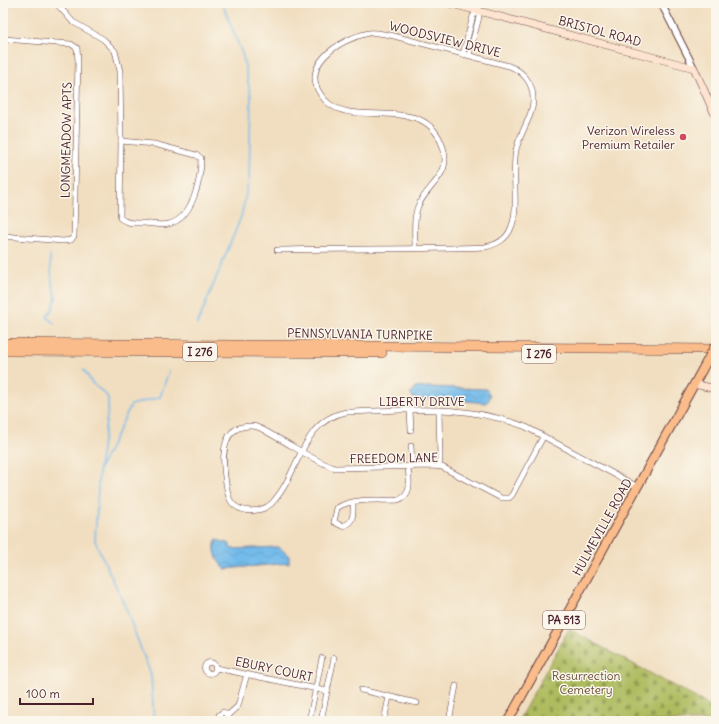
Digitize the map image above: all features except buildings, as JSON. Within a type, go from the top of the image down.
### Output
[{"type":"highway","name":"PENNSYLVANIA TURNPIKE","points":[[3,343],[716,350]]},
{"type":"highway","name":"PENNSYLVANIA TURNPIKE","points":[[3,351],[716,356]]},
{"type":"main road","name":"BRISTOL ROAD","points":[[448,3],[479,7],[694,68]]},
{"type":"main road","points":[[694,68],[716,117]]},
{"type":"main road","name":"HULMEVILLE ROAD","points":[[508,721],[716,344]]},
{"type":"main road","points":[[694,384],[716,389]]},
{"type":"street","points":[[56,3],[73,22],[103,39],[114,51],[120,71],[120,218],[126,222],[161,225],[169,224],[180,219],[190,205],[199,174],[201,158],[196,155],[154,144],[121,141]]},
{"type":"street","points":[[661,3],[694,68]]},
{"type":"street","points":[[466,55],[473,16],[479,7]]},
{"type":"street","name":"WOODSVIEW DRIVE","points":[[277,250],[415,248],[490,246],[505,238],[513,223],[515,157],[522,133],[533,105],[532,89],[524,75],[517,69],[466,55],[390,35],[370,33],[356,37],[331,49],[319,62],[316,72],[316,83],[326,101],[337,108],[407,116],[425,123],[437,135],[443,148],[444,168],[438,181],[417,208],[415,248]]},
{"type":"street","name":"LONGMEADOW APTS","points":[[3,39],[71,44],[77,48],[78,61],[74,236],[71,240],[63,241],[3,236]]},
{"type":"street","points":[[410,410],[411,430]]},
{"type":"street","name":"LIBERTY DRIVE","points":[[302,451],[257,426],[245,426],[233,431],[228,435],[224,451],[229,498],[233,504],[246,511],[258,511],[268,507],[275,499],[302,451],[313,431],[325,421],[338,414],[410,410],[466,411],[496,417],[526,427],[638,487]]},
{"type":"street","points":[[439,410],[439,466]]},
{"type":"street","name":"FREEDOM LANE","points":[[302,451],[335,468],[439,466],[453,471],[501,498],[509,498],[543,437]]},
{"type":"street","points":[[353,502],[352,519],[350,522],[342,526],[334,522],[337,508],[353,502],[403,499],[409,490],[411,446]]},
{"type":"street","points":[[309,721],[322,658]]},
{"type":"street","points":[[320,721],[334,658]]},
{"type":"street","name":"EBURY COURT","points":[[216,668],[327,691]]},
{"type":"street","points":[[226,721],[228,715],[238,706],[247,674]]},
{"type":"street","points":[[449,721],[456,686]]},
{"type":"street","points":[[361,690],[417,703]]},
{"type":"street","points":[[384,721],[389,697]]},
{"type":"street","points":[[221,721],[219,718],[220,713],[225,712],[228,715]]},
{"type":"green space","name":"Resurrection Cemetery","points":[[569,629],[716,709],[716,721],[518,721]]},
{"type":"water","points":[[415,388],[486,389],[490,395],[489,400],[486,403],[448,399],[415,399],[410,395]]},
{"type":"water","points":[[217,540],[230,544],[230,548],[232,549],[279,547],[289,556],[289,563],[225,569],[216,555],[215,543]]},
{"type":"waterway","points":[[197,325],[241,217],[249,180],[251,97],[243,56],[222,3]]},
{"type":"waterway","points":[[50,255],[52,282],[56,299],[53,308],[47,317],[55,324]]},
{"type":"waterway","points":[[84,370],[92,383],[108,398],[108,409],[99,468]]},
{"type":"waterway","points":[[154,721],[151,675],[124,604],[95,541],[99,470],[131,405],[160,397],[169,371]]},
{"type":"place","name":"Verizon Wireless Premium Retailer","points":[[683,137]]}]
